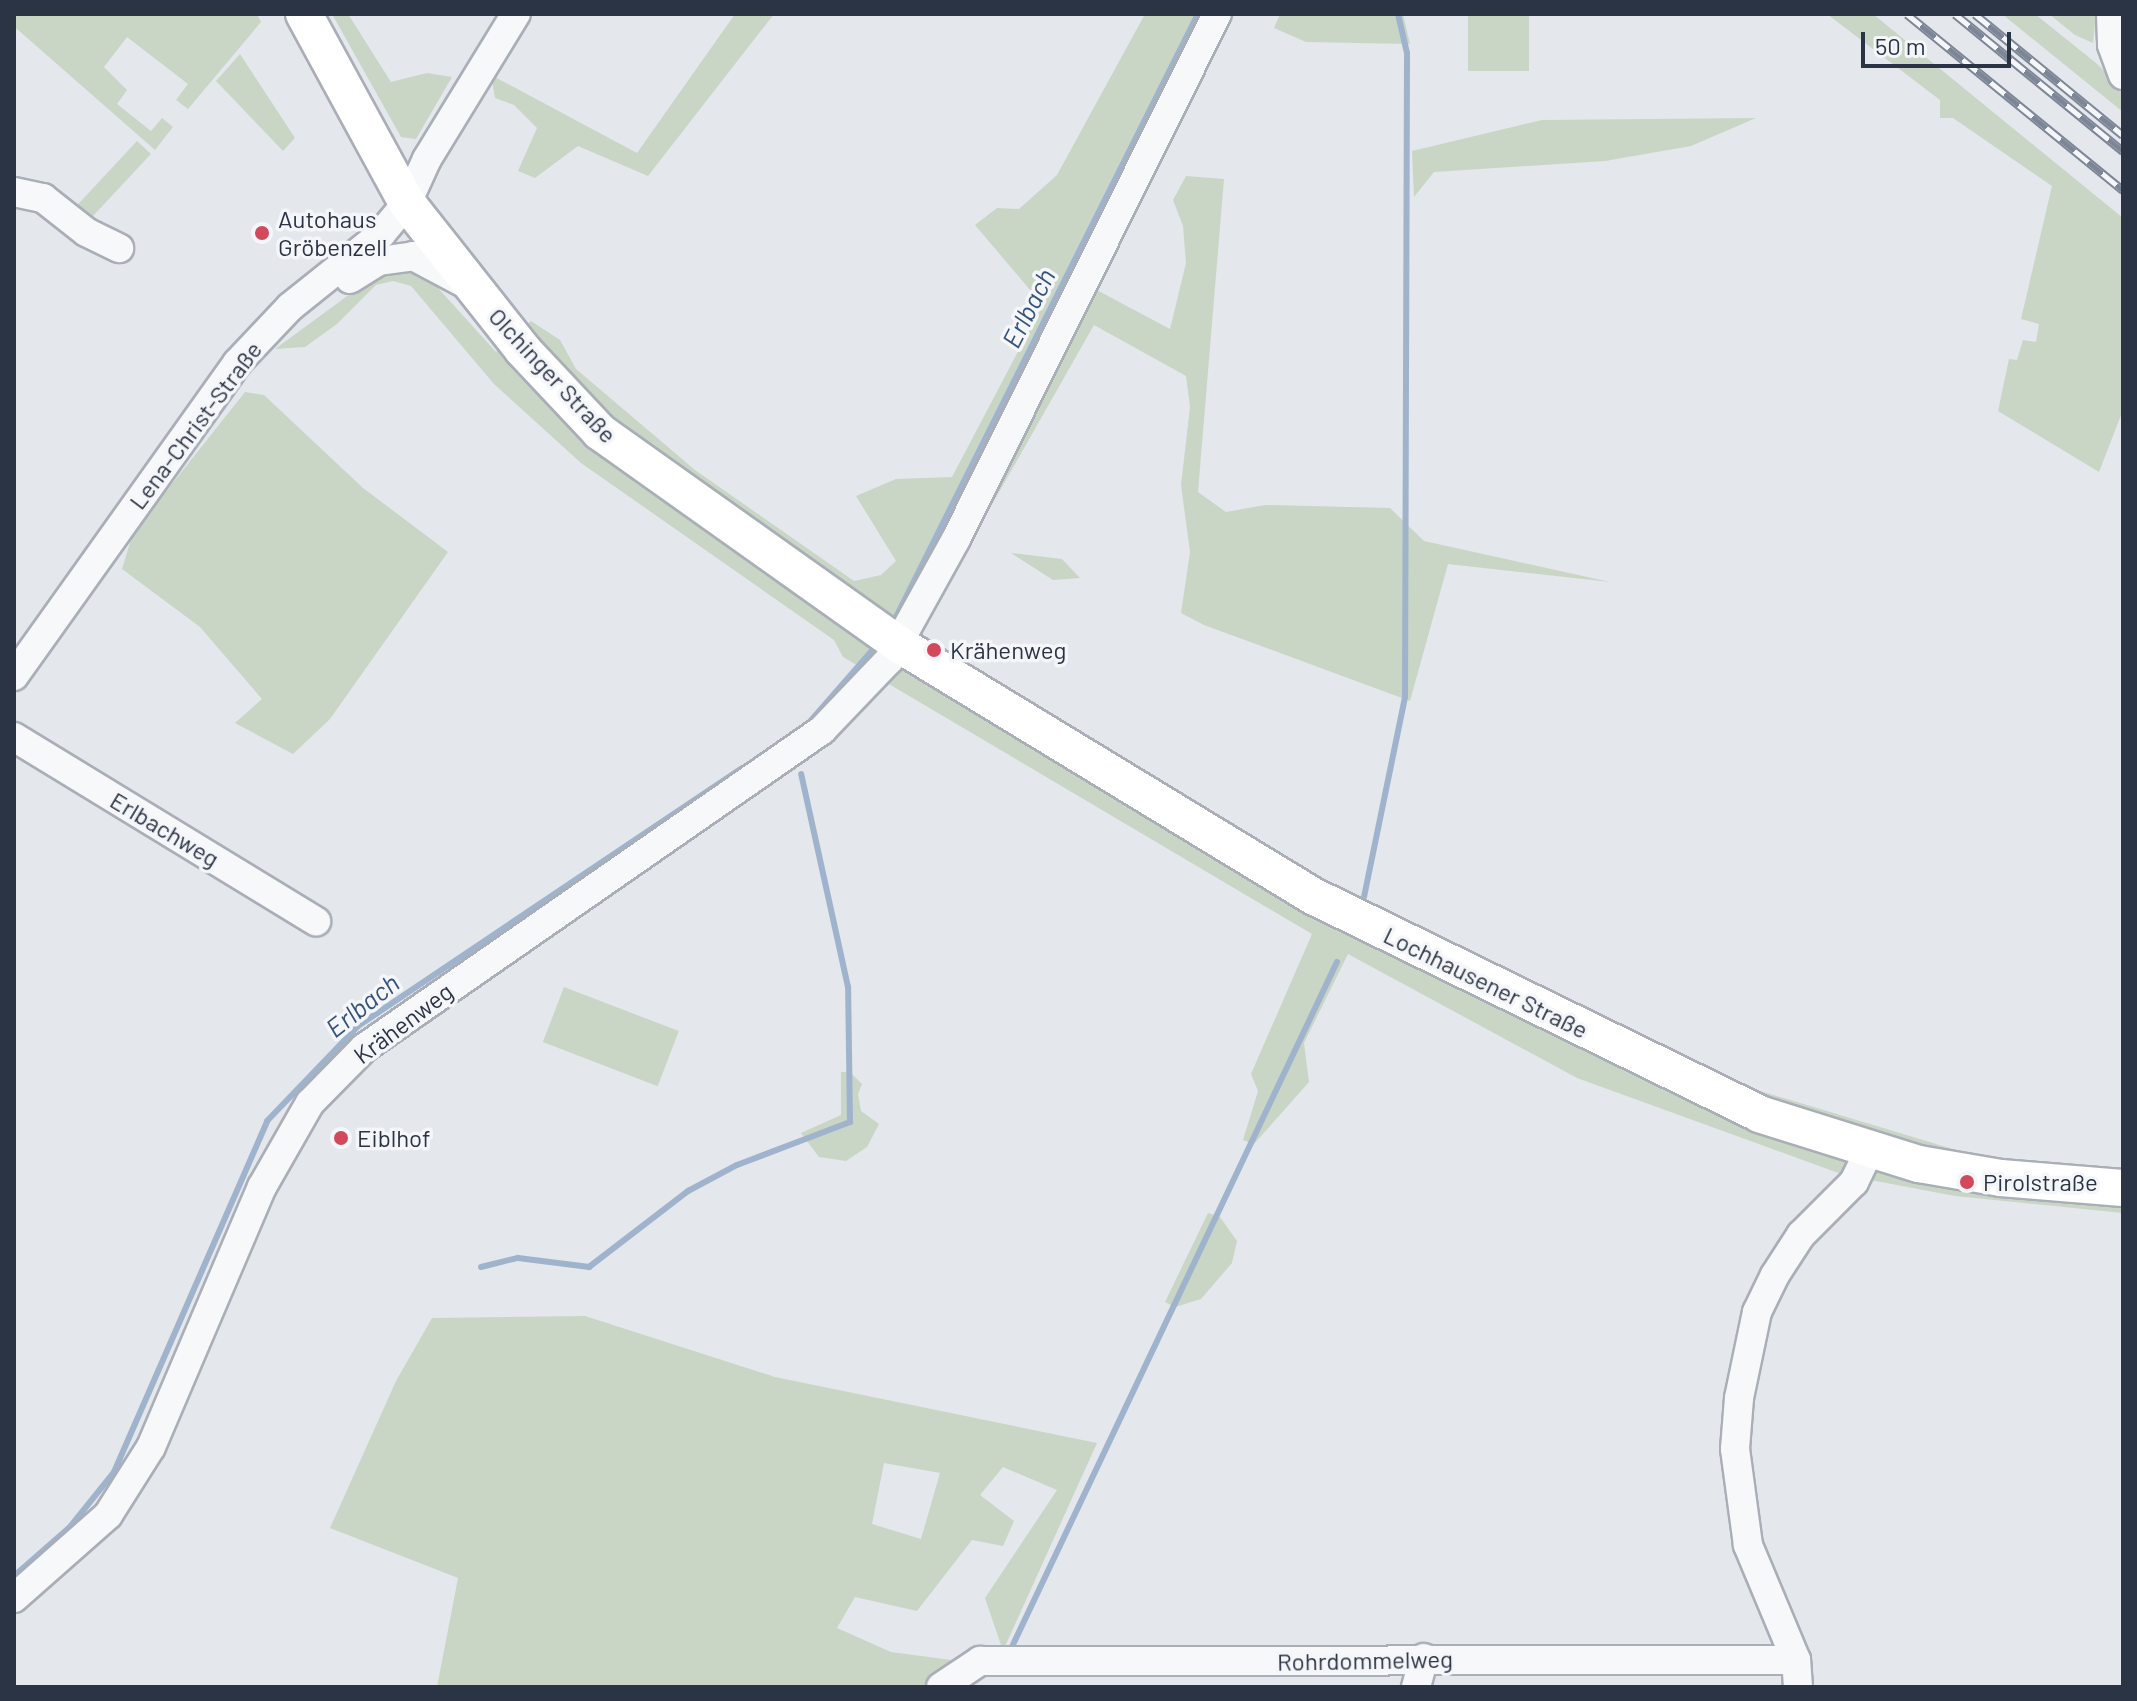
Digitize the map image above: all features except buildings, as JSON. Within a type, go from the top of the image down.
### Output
[{"type":"main road","name":"Olchinger Straße","points":[[304,14],[407,203],[475,289],[600,432],[900,645]]},
{"type":"main road","name":"Lochhausener Straße","points":[[900,645],[1315,897],[1759,1114],[1869,1151],[2001,1178],[2123,1188]]},
{"type":"street","name":"Lena-Christ-Straße","points":[[14,676],[230,373],[265,333],[371,244],[407,203],[427,159],[516,14]]},
{"type":"street","name":"Krähenweg","points":[[14,1598],[108,1515],[151,1447],[262,1187],[310,1103],[364,1048],[822,730],[900,645],[1217,14]]},
{"type":"street","points":[[2111,14],[2112,45],[2123,75]]},
{"type":"street","points":[[14,192],[43,198],[86,232],[119,248]]},
{"type":"street","points":[[265,333],[379,261],[413,256],[475,289]]},
{"type":"street","name":"Erlbachweg","points":[[14,737],[316,921]]},
{"type":"street","points":[[1797,1673],[1748,1545],[1735,1449],[1739,1398],[1757,1312],[1775,1275],[1801,1235],[1854,1182],[1869,1151]]},
{"type":"street","points":[[1416,1687],[1424,1658]]},
{"type":"street","name":"Rohrdommelweg","points":[[941,1687],[980,1661],[1424,1658],[1797,1673]]},
{"type":"green space","points":[[14,14],[257,14],[261,22],[188,109],[176,100],[188,84],[127,37],[104,67],[127,90],[117,104],[151,131],[162,118],[173,127],[155,150],[17,29],[14,32]]},
{"type":"green space","points":[[332,14],[348,14],[391,82],[427,73],[452,77],[416,139],[401,137]]},
{"type":"green space","points":[[735,14],[774,14],[648,176],[578,146],[535,178],[518,171],[537,128],[514,105],[495,98],[491,75],[637,153]]},
{"type":"green space","points":[[1145,14],[1210,14],[1078,280],[1170,329],[1186,263],[1183,226],[1173,200],[1186,176],[1224,179],[1198,492],[1226,512],[1265,505],[1390,508],[1424,541],[1610,582],[1448,564],[1410,701],[1204,625],[1181,613],[1190,552],[1181,485],[1190,407],[1186,376],[1094,325],[919,633],[925,644],[1324,885],[1737,1084],[1966,1153],[2123,1173],[2123,1213],[1955,1196],[1844,1175],[1577,1078],[1348,954],[1304,1043],[1309,1082],[1254,1144],[1243,1140],[1258,1091],[1251,1074],[1312,934],[843,657],[834,640],[581,463],[494,384],[411,286],[393,281],[376,285],[337,324],[305,347],[275,349],[380,272],[420,268],[496,352],[531,321],[560,340],[576,369],[695,470],[854,581],[881,575],[896,561],[856,496],[896,479],[952,477],[1032,325],[1031,291],[975,225],[997,208],[1019,209],[1057,175]]},
{"type":"green space","points":[[1280,14],[1403,14],[1410,44],[1306,42],[1274,28]]},
{"type":"green space","points":[[1468,14],[1529,14],[1529,71],[1468,71]]},
{"type":"green space","points":[[1827,14],[1873,14],[2123,218],[2123,410],[2099,472],[1998,411],[2009,359],[2017,360],[2023,340],[2036,342],[2039,324],[2021,319],[2052,186],[1953,118],[1940,118],[1940,100]]},
{"type":"green space","points":[[2002,14],[2035,14],[2096,63],[2123,89],[2123,112]]},
{"type":"green space","points":[[2049,14],[2096,14],[2093,43],[2075,35]]},
{"type":"green space","points":[[240,54],[295,138],[283,151],[216,81]]},
{"type":"green space","points":[[1756,118],[1691,146],[1605,161],[1434,172],[1414,197],[1412,151],[1542,120]]},
{"type":"green space","points":[[137,141],[151,154],[83,227],[69,214]]},
{"type":"green space","points":[[245,392],[264,395],[363,488],[448,552],[330,719],[293,754],[235,723],[262,699],[200,627],[122,569],[133,533]]},
{"type":"green space","points":[[1011,553],[1062,559],[1080,578],[1053,580]]},
{"type":"green space","points":[[564,987],[679,1031],[658,1086],[543,1042]]},
{"type":"green space","points":[[841,1072],[850,1072],[862,1084],[858,1094],[861,1111],[879,1124],[867,1147],[846,1161],[819,1157],[801,1133],[841,1115]]},
{"type":"green space","points":[[1208,1213],[1220,1217],[1237,1241],[1232,1263],[1201,1299],[1175,1307],[1165,1302]]},
{"type":"green space","points":[[585,1316],[775,1377],[1097,1443],[1003,1651],[985,1598],[1057,1490],[1003,1467],[980,1495],[1014,1521],[1003,1546],[972,1540],[917,1611],[855,1597],[837,1628],[891,1652],[966,1662],[932,1687],[437,1687],[458,1578],[330,1528],[396,1381],[432,1318]],"holes":[[[884,1463],[940,1473],[921,1539],[872,1524]]]},
{"type":"waterway","name":"Erlbach","points":[[894,621],[1198,14]]},
{"type":"waterway","points":[[1364,897],[1405,697],[1407,53],[1398,14]]},
{"type":"waterway","name":"Erlbach","points":[[807,725],[875,647]]},
{"type":"waterway","name":"Erlbach","points":[[14,1576],[70,1527],[114,1472],[267,1121],[358,1026],[741,769]]},
{"type":"waterway","points":[[481,1267],[518,1258],[589,1267],[688,1191],[737,1165],[850,1122],[848,987],[801,774]]},
{"type":"waterway","points":[[1009,1653],[1337,962]]},
{"type":"railway","points":[[1907,14],[2123,190]]},
{"type":"railway","points":[[1955,14],[2123,151]]},
{"type":"railway","points":[[1975,14],[2123,135]]},
{"type":"place","name":"Autohaus Gröbenzell","points":[[262,233]]},
{"type":"place","name":"Krähenweg","points":[[934,650]]},
{"type":"place","name":"Eiblhof","points":[[341,1138]]},
{"type":"place","name":"Pirolstraße","points":[[1967,1182]]}]
